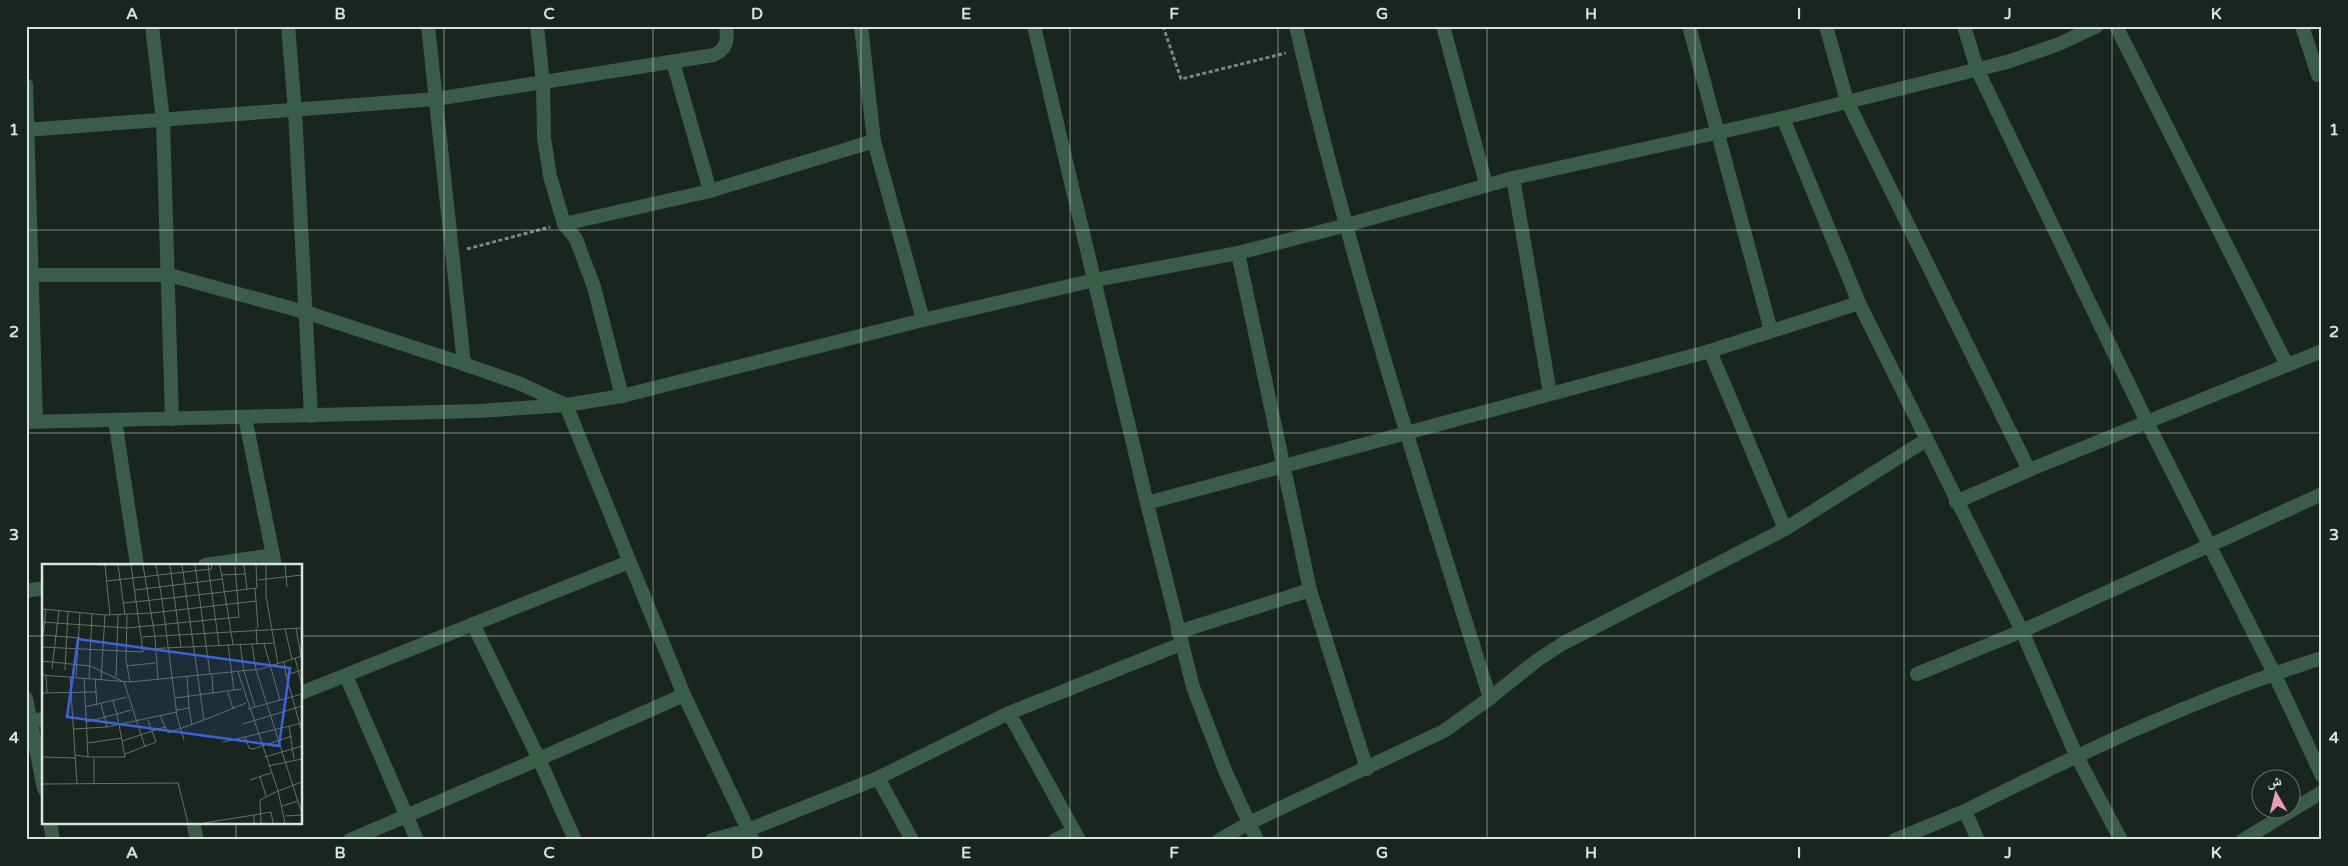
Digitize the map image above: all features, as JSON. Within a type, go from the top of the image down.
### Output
[{"type":"street","points":[[152,26],[163,120],[172,419]]},
{"type":"street","points":[[288,26],[295,111],[311,416]]},
{"type":"street","points":[[428,26],[464,364]]},
{"type":"street","points":[[537,26],[543,83],[543,123],[546,156],[564,224],[576,240],[589,273],[622,396]]},
{"type":"street","points":[[27,130],[436,99],[673,62],[722,51],[727,44],[726,26]]},
{"type":"street","points":[[861,26],[874,141],[923,320]]},
{"type":"street","points":[[1034,26],[1147,504],[1193,687],[1210,733],[1257,840]]},
{"type":"street","points":[[1296,26],[1347,225],[1405,432],[1490,698]]},
{"type":"street","points":[[1443,26],[1486,184]]},
{"type":"street","points":[[1688,26],[1719,133],[1771,331]]},
{"type":"street","points":[[1826,26],[1847,101],[2029,470]]},
{"type":"street","points":[[1964,26],[1977,69],[2147,422],[2211,545],[2274,673],[2322,776]]},
{"type":"street","points":[[26,85],[31,422],[311,416],[479,411],[566,405],[622,396],[923,320],[1095,280],[1238,253],[1347,225],[1486,184],[1783,118],[2032,54],[2097,26]]},
{"type":"street","points":[[2116,26],[2288,365]]},
{"type":"street","points":[[2302,26],[2321,77]]},
{"type":"street","points":[[673,62],[710,191]]},
{"type":"street","points":[[1783,118],[1859,303],[1956,502],[2022,631],[2076,755],[2121,840]]},
{"type":"street","points":[[564,224],[710,191],[874,141]]},
{"type":"street","points":[[1512,178],[1550,393]]},
{"type":"street","points":[[1238,253],[1310,590],[1367,769]]},
{"type":"street","points":[[29,275],[169,275],[305,312],[464,364],[521,384],[566,405],[684,695],[751,835]]},
{"type":"street","points":[[1147,504],[1405,432],[1710,351],[1859,303]]},
{"type":"street","points":[[1710,351],[1785,529]]},
{"type":"street","points":[[1956,502],[2029,470],[2322,351]]},
{"type":"street","points":[[219,564],[274,560],[245,417]]},
{"type":"street","points":[[115,420],[137,564]]},
{"type":"street","points":[[1219,840],[1249,823],[1367,769],[1444,731],[1490,698],[1536,661],[1562,644],[1785,529],[1926,440]]},
{"type":"street","points":[[1917,674],[2022,631],[2322,494]]},
{"type":"street","points":[[302,691],[346,676],[629,562]]},
{"type":"street","points":[[26,591],[42,588]]},
{"type":"street","points":[[712,840],[751,835],[878,778],[1009,713],[1180,638],[1310,590]]},
{"type":"street","points":[[474,624],[575,840]]},
{"type":"street","points":[[1895,840],[1965,811],[2076,755],[2274,673],[2322,658]]},
{"type":"street","points":[[346,676],[417,840]]},
{"type":"street","points":[[350,840],[539,760],[684,695]]},
{"type":"street","points":[[26,698],[37,720],[42,769]]},
{"type":"street","points":[[1009,713],[1076,835],[1055,840]]},
{"type":"street","points":[[878,778],[912,840]]},
{"type":"street","points":[[2243,840],[2322,792]]},
{"type":"street","points":[[1965,811],[1978,840]]},
{"type":"street","points":[[50,824],[53,840]]},
{"type":"street","points":[[193,824],[197,840]]},
{"type":"path","points":[[1163,26],[1181,79],[1302,49]]},
{"type":"path","points":[[452,253],[564,224]]}]
